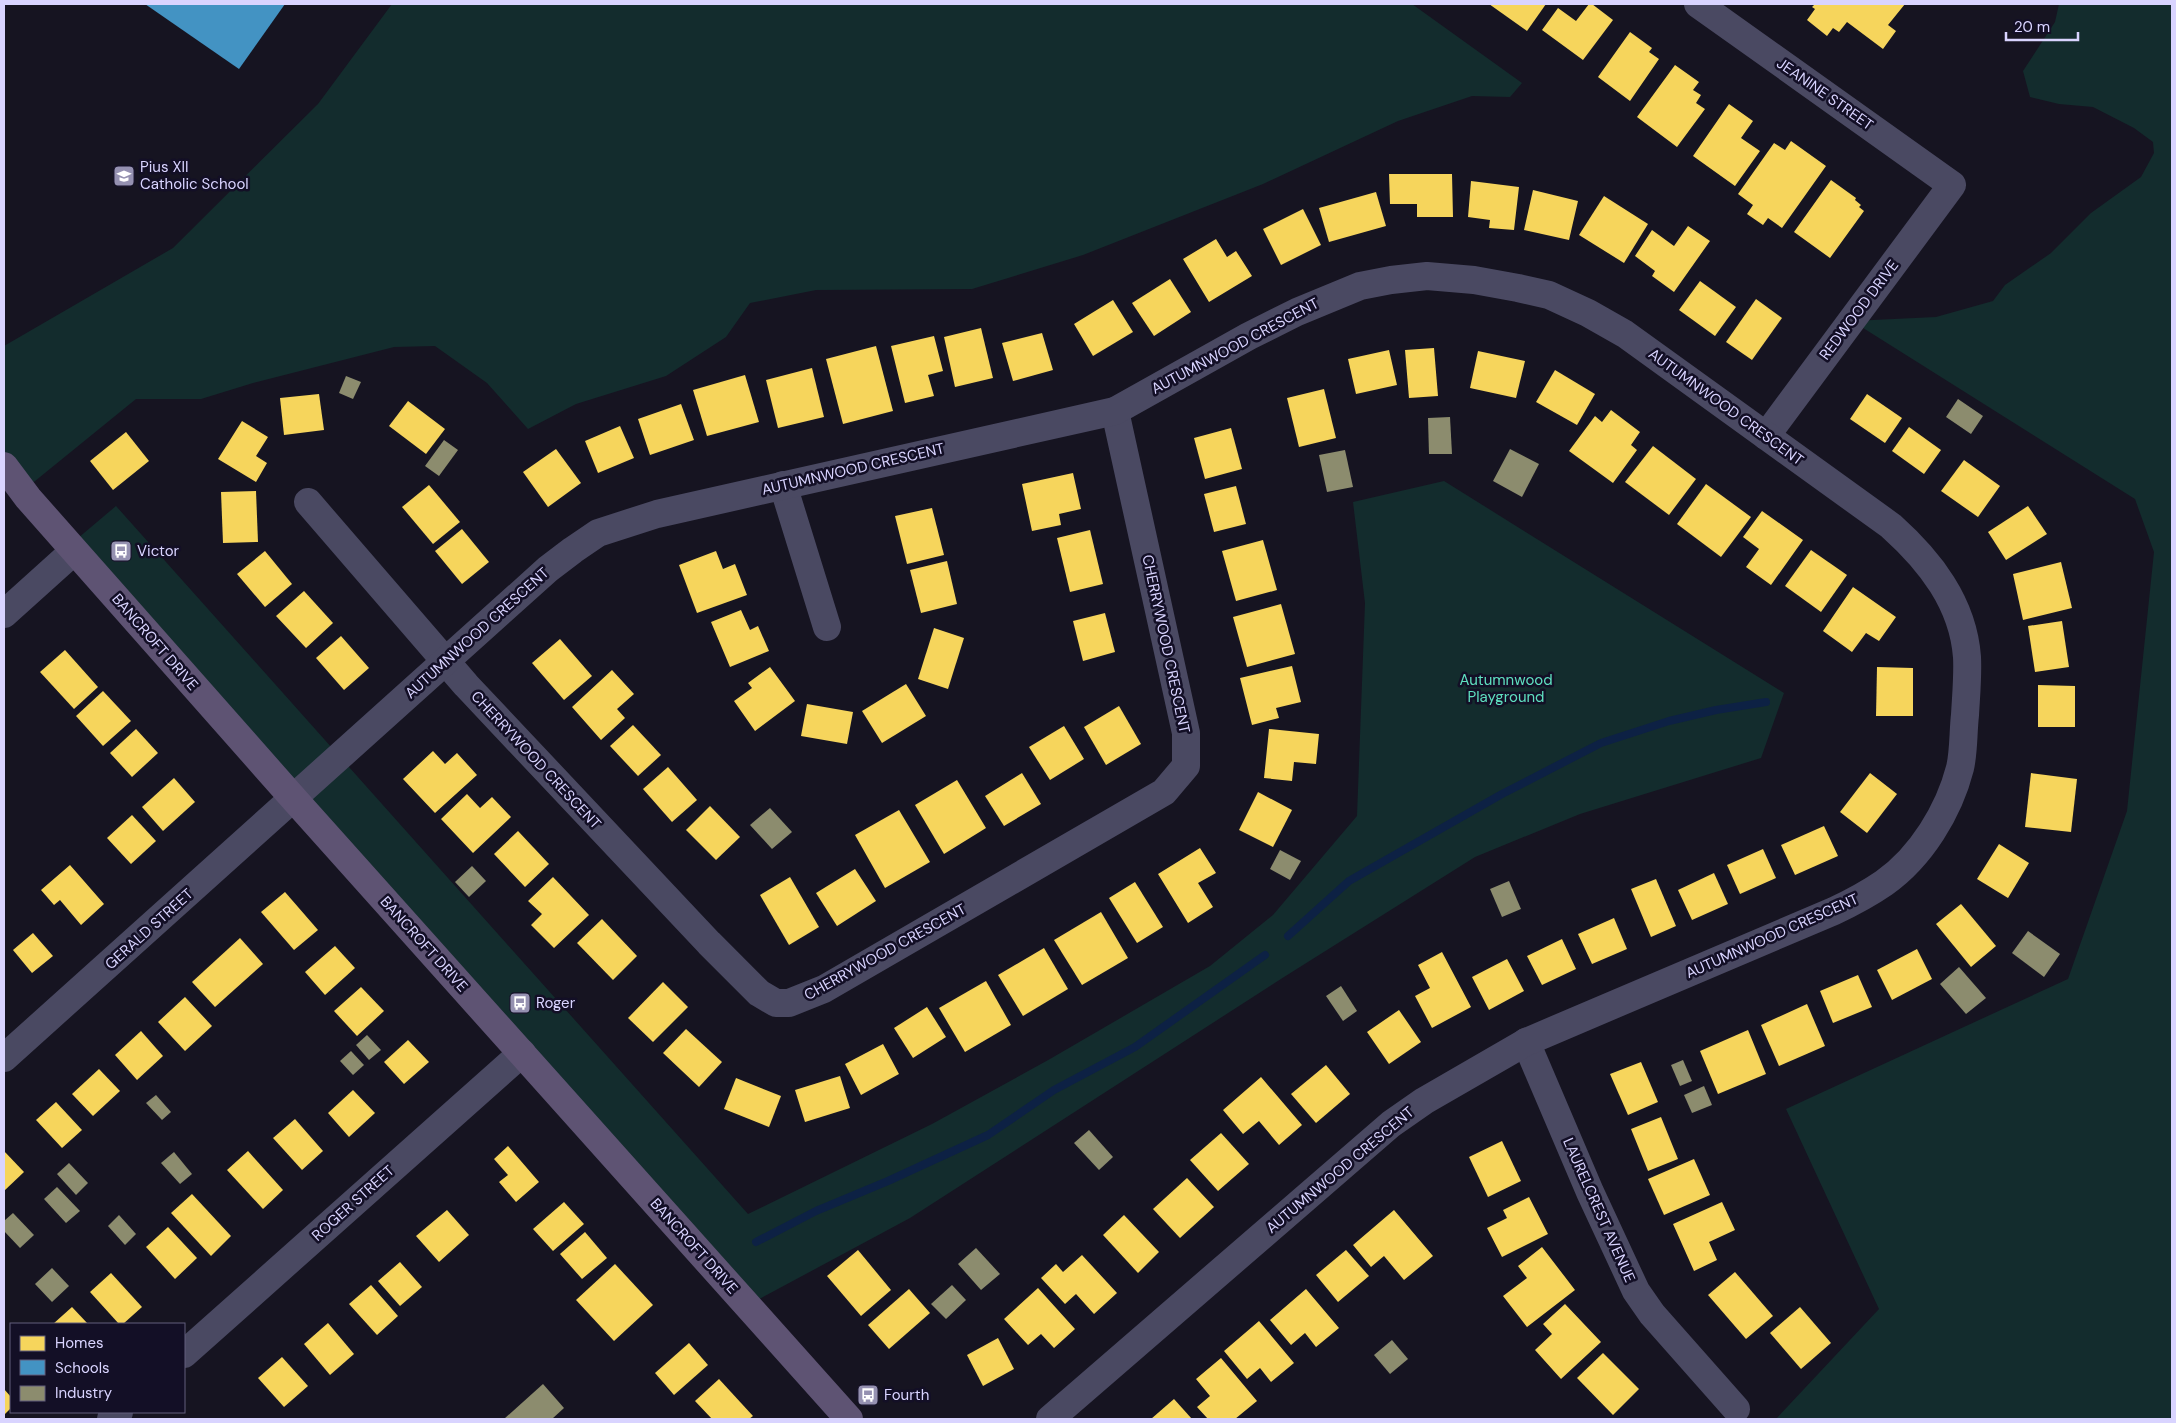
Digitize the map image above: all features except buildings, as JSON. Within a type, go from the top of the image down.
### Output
[{"type":"main road","name":"BANCROFT DRIVE","points":[[4,466],[28,498],[74,551],[294,800],[849,1419]]},
{"type":"street","name":"JEANINE STREET","points":[[1698,4],[1952,185]]},
{"type":"street","name":"REDWOOD DRIVE","points":[[1766,436],[1952,185]]},
{"type":"street","name":"AUTUMNWOOD CRESCENT","points":[[294,800],[548,569],[598,533],[657,514],[1115,411],[1249,336],[1329,297],[1360,286],[1427,276],[1474,280],[1549,295],[1588,313],[1625,334],[1891,526],[1914,546],[1938,577],[1951,599],[1962,628],[1967,658],[1961,766],[1952,793],[1939,821],[1920,846],[1885,882],[1834,911],[1526,1042],[1456,1082],[1391,1124],[1050,1419]]},
{"type":"street","name":"CHERRYWOOD CRESCENT","points":[[308,502],[444,662],[709,944],[759,992],[776,1003],[789,1003],[824,989],[1164,792],[1186,766],[1186,733],[1115,411]]},
{"type":"street","points":[[784,485],[827,627]]},
{"type":"street","points":[[4,614],[74,551]]},
{"type":"street","name":"GERALD STREET","points":[[4,1058],[294,800]]},
{"type":"street","name":"LAURELCREST AVENUE","points":[[1526,1042],[1590,1192],[1636,1291],[1652,1314],[1736,1409]]},
{"type":"street","name":"ROGER STREET","points":[[185,1353],[522,1053]]},
{"type":"green space","points":[[392,4],[1412,4],[1522,83],[1510,97],[1472,96],[1398,121],[1263,184],[1083,255],[972,289],[816,290],[750,303],[726,337],[666,376],[576,404],[528,429],[487,383],[435,346],[394,347],[253,383],[201,399],[136,399],[24,490],[4,463],[4,346],[173,248],[318,104]]},
{"type":"green space","points":[[2059,4],[2172,4],[2172,1419],[1776,1419],[1879,1309],[1786,1109],[2068,979],[2127,811],[2154,552],[2135,499],[1852,321],[1936,317],[1993,301],[2005,285],[2051,253],[2091,213],[2141,177],[2154,153],[2153,142],[2134,128],[2093,107],[2059,104],[2030,97],[2023,71],[2055,22]]},
{"type":"green space","name":"Autumnwood Playground","points":[[1444,481],[1784,693],[1761,758],[1580,814],[1475,857],[1284,977],[910,1218],[750,1304],[71,544],[116,506],[748,1214],[932,1124],[1050,1059],[1210,966],[1273,915],[1357,816],[1365,603],[1353,502]]},
{"type":"waterway","points":[[1288,936],[1349,881],[1502,794],[1601,743],[1669,721],[1716,710],[1766,702]]},
{"type":"waterway","points":[[756,1242],[816,1211],[888,1181],[988,1135],[1054,1090],[1135,1047],[1265,955]]},
{"type":"place","name":"Pius XII Catholic School","points":[[124,176]]},
{"type":"place","name":"Victor","points":[[121,551]]},
{"type":"place","name":"Roger","points":[[520,1003]]},
{"type":"place","name":"Fourth","points":[[868,1395]]}]
